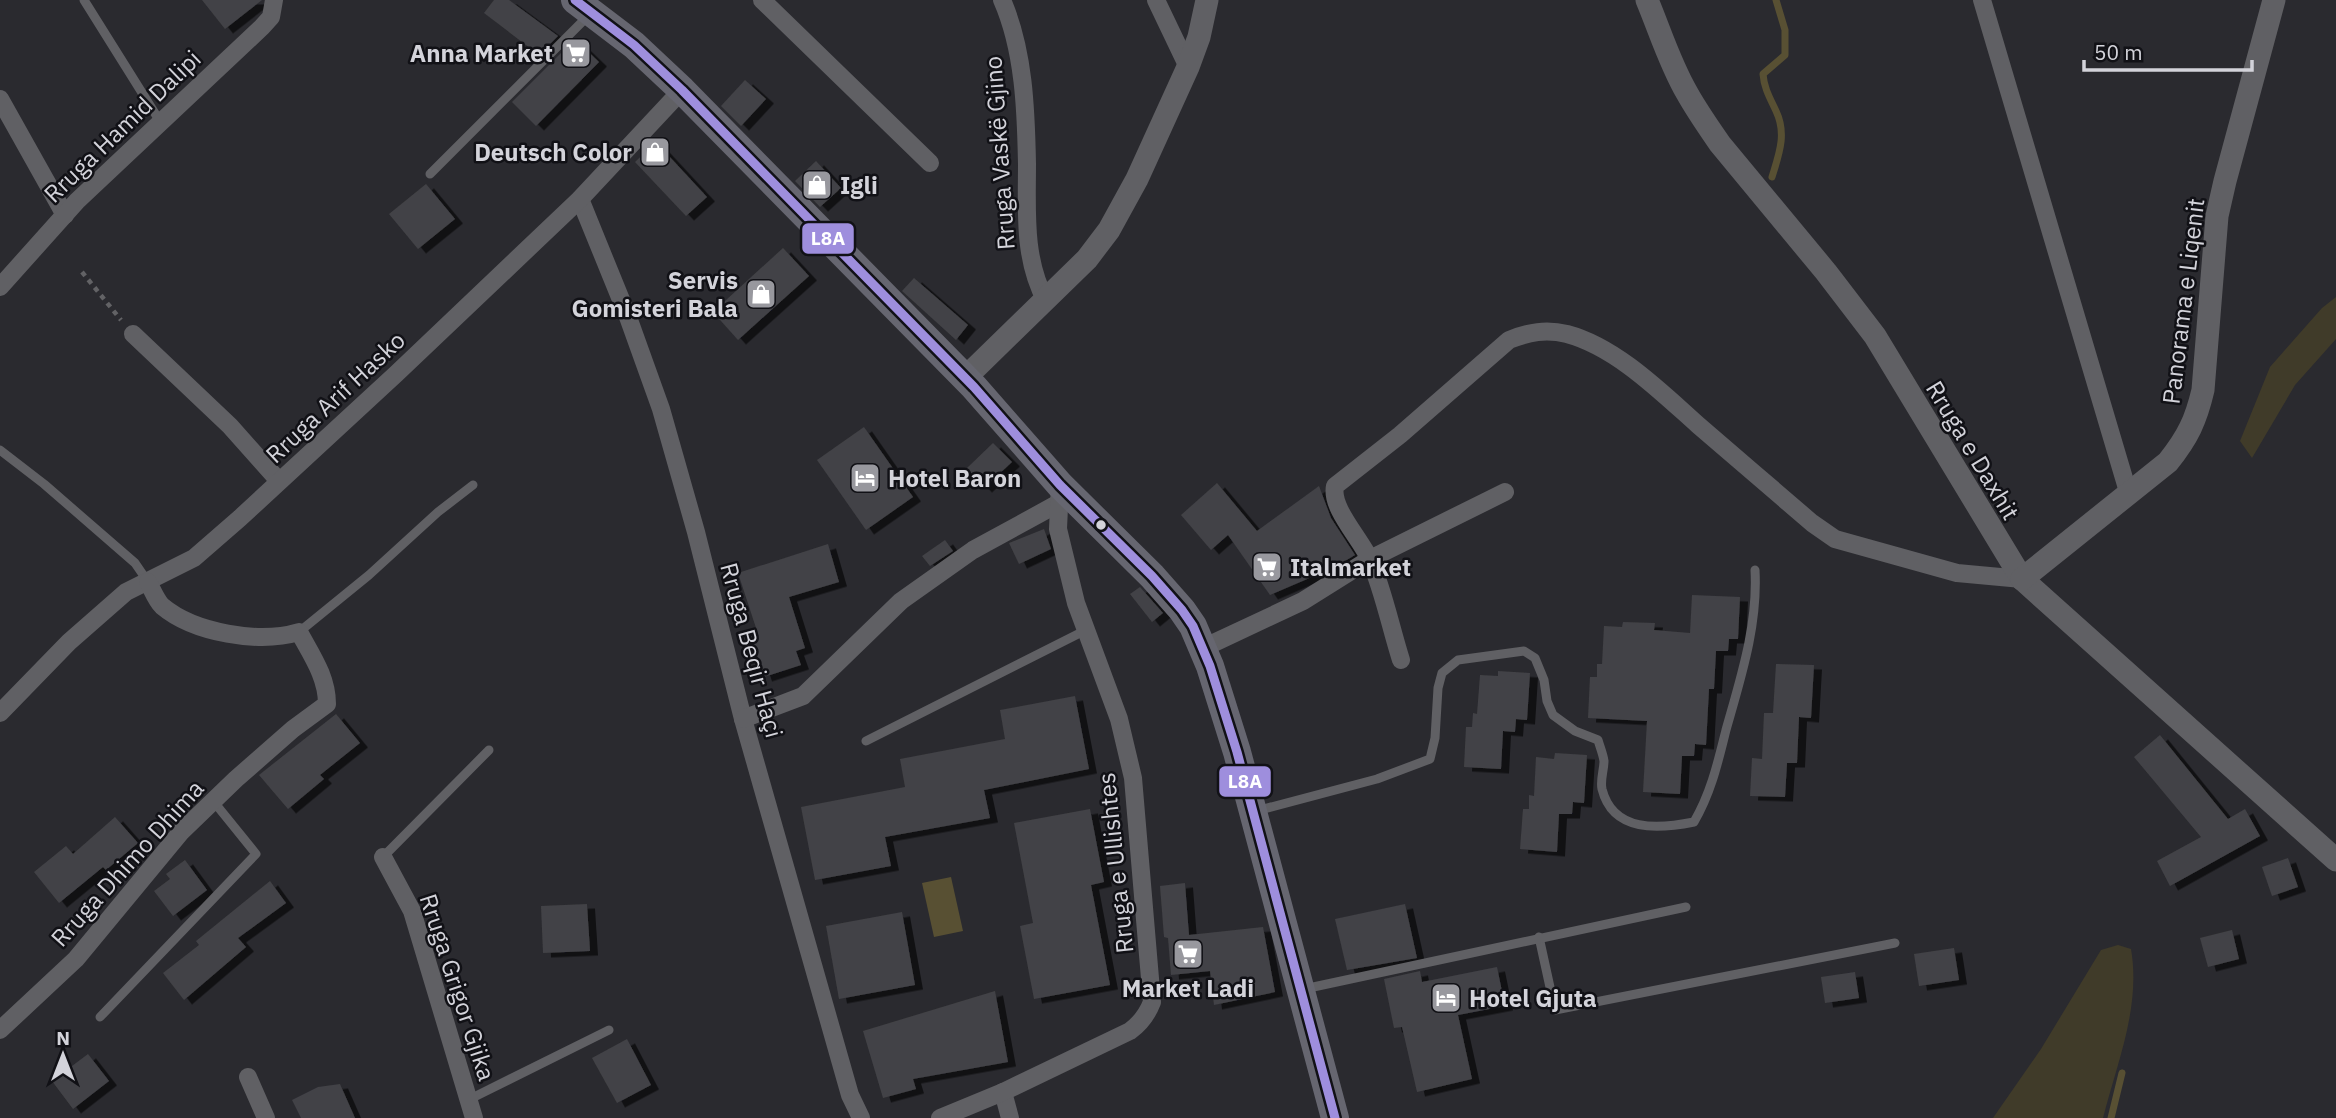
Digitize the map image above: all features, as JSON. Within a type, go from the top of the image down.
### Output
[{"type":"main road","points":[[584,6],[634,45],[682,90],[965,378],[1060,494],[1172,597],[1193,626],[1203,648],[1233,740],[1335,1118]]},
{"type":"street","name":"Rruga Hamid Dalipi","points":[[0,287],[65,215],[262,27],[271,17],[274,0]]},
{"type":"street","points":[[762,0],[930,163]]},
{"type":"street","name":"Rruga Vaskë Gjino","points":[[1002,0],[1018,52],[1027,160],[1027,225],[1031,260],[1037,285],[1046,301]]},
{"type":"street","points":[[1156,0],[1188,67]]},
{"type":"street","points":[[965,378],[1087,260],[1109,230],[1137,179],[1188,67],[1199,37],[1207,0]]},
{"type":"street","name":"Rruga e Daxhit","points":[[1647,0],[1675,68],[1701,117],[1875,336],[2022,579],[2336,860]]},
{"type":"street","points":[[1982,0],[2129,495]]},
{"type":"street","name":"Panorama e Liqenit","points":[[2022,579],[2168,462],[2186,440],[2197,416],[2203,390],[2217,216],[2274,0]]},
{"type":"street","name":"Rruga Arif Hasko","points":[[1,709],[78,634],[126,592],[194,558],[279,481],[580,199],[682,90]]},
{"type":"street","points":[[0,99],[65,215]]},
{"type":"street","name":"Rruga Beqir Haçi","points":[[580,199],[628,317],[661,409],[696,533],[743,719],[850,1094],[860,1118]]},
{"type":"street","points":[[1401,660],[1370,559],[1338,506],[1335,486],[1400,435],[1509,340],[1528,332],[1567,334],[1586,341],[1638,372],[1812,523],[1835,539],[1957,573],[2022,579]]},
{"type":"street","points":[[133,334],[230,426],[279,481]]},
{"type":"street","points":[[1203,648],[1303,601],[1370,559],[1505,492]]},
{"type":"street","points":[[743,719],[803,696],[901,601],[973,550],[1060,494]]},
{"type":"street","name":"Rruga e Ullishtes","points":[[940,1118],[1003,1092],[1130,1031],[1148,1013],[1152,1002],[1133,778],[1119,719],[1076,603],[1058,529],[1060,494]]},
{"type":"street","points":[[149,582],[161,604],[187,621],[233,635],[265,637],[299,632]]},
{"type":"street","name":"Rruga Dhimo Dhima","points":[[0,1030],[76,959],[181,832],[245,770],[327,704],[327,689],[322,673],[299,632]]},
{"type":"street","name":"Rruga Grigor Gjika","points":[[383,857],[412,911],[474,1118]]},
{"type":"street","points":[[248,1077],[266,1118]]},
{"type":"street","points":[[1003,1092],[1010,1118]]},
{"type":"lane","points":[[84,0],[161,124]]},
{"type":"lane","points":[[430,174],[584,6]]},
{"type":"lane","points":[[0,450],[44,484],[135,564],[149,582]]},
{"type":"lane","points":[[299,632],[473,485]]},
{"type":"lane","points":[[1253,812],[1377,779],[1430,759],[1442,673],[1458,660],[1524,651],[1535,658],[1553,715],[1575,731],[1598,740],[1604,761],[1601,788],[1615,814],[1634,824],[1669,827],[1694,822],[1707,800],[1746,658],[1757,600],[1755,570]]},
{"type":"lane","points":[[866,741],[1086,630]]},
{"type":"lane","name":"Rruga Grigor Gjika","points":[[383,857],[489,750]]},
{"type":"lane","points":[[100,1017],[256,854],[214,802]]},
{"type":"lane","points":[[1300,990],[1686,907]]},
{"type":"lane","points":[[1539,937],[1555,1010],[1895,943]]},
{"type":"lane","points":[[468,1100],[609,1030]]},
{"type":"path","points":[[82,272],[133,334]]},
{"type":"shaded area","points":[[2336,297],[2336,339],[2295,385],[2252,458],[2240,441],[2270,367],[2322,308]]},
{"type":"shaded area","points":[[951,877],[963,931],[934,937],[922,883]]},
{"type":"shaded area","points":[[2118,945],[2131,949],[2133,992],[2126,1035],[2103,1118],[1993,1118],[2041,1049],[2101,950]]},
{"type":"building","points":[[202,0],[262,0],[225,29]]},
{"type":"building","points":[[494,0],[509,0],[558,36],[539,55],[484,13]]},
{"type":"building","points":[[575,39],[599,62],[536,126],[512,102]]},
{"type":"building","points":[[745,80],[766,99],[741,126],[721,106]]},
{"type":"building","points":[[656,142],[707,197],[686,216],[635,162]]},
{"type":"building","name":"Igli","points":[[816,161],[841,188],[820,207],[795,181]]},
{"type":"building","points":[[426,184],[455,219],[418,249],[389,214]]},
{"type":"building","name":"Servis Gomisteri Bala","points":[[783,248],[809,276],[738,340],[713,312]]},
{"type":"building","points":[[914,278],[968,325],[956,340],[902,291]]},
{"type":"building","name":"Hotel Baron","points":[[864,427],[913,497],[866,530],[817,460]]},
{"type":"building","points":[[993,443],[1012,462],[984,488],[966,469]]},
{"type":"building","points":[[1217,483],[1257,531],[1319,486],[1331,518],[1355,555],[1335,567],[1270,595],[1228,535],[1211,550],[1181,515]]},
{"type":"building","points":[[1044,529],[1051,549],[1019,564],[1009,543]]},
{"type":"building","points":[[945,540],[953,551],[930,566],[922,556]]},
{"type":"building","points":[[828,544],[839,582],[789,597],[805,648],[796,651],[801,665],[764,677],[751,636],[758,634],[738,573]]},
{"type":"building","points":[[1140,587],[1163,613],[1152,622],[1130,594]]},
{"type":"building","points":[[1692,595],[1740,597],[1738,639],[1729,639],[1728,651],[1716,651],[1714,689],[1709,689],[1706,745],[1695,744],[1694,756],[1682,756],[1680,794],[1643,792],[1647,721],[1588,718],[1590,677],[1597,677],[1597,664],[1602,664],[1604,626],[1622,627],[1623,622],[1655,623],[1654,630],[1690,633]]},
{"type":"building","points":[[1776,664],[1814,665],[1811,718],[1799,717],[1797,763],[1787,763],[1785,797],[1750,796],[1752,758],[1762,759],[1764,713],[1773,713]]},
{"type":"building","points":[[1498,671],[1530,673],[1527,720],[1516,719],[1515,732],[1503,731],[1501,769],[1464,767],[1466,727],[1472,727],[1473,713],[1477,714],[1480,675],[1498,676]]},
{"type":"building","points":[[1075,696],[1089,769],[984,790],[990,818],[885,837],[891,866],[815,880],[801,807],[905,787],[900,759],[1005,739],[1000,710]]},
{"type":"building","points":[[336,714],[360,743],[320,775],[324,779],[288,809],[259,775]]},
{"type":"building","points":[[2160,735],[2228,819],[2245,809],[2260,836],[2170,886],[2157,861],[2201,837],[2134,757]]},
{"type":"building","points":[[1555,753],[1587,755],[1584,803],[1573,802],[1572,814],[1559,814],[1557,852],[1520,849],[1523,809],[1529,809],[1529,795],[1534,796],[1536,757],[1554,759]]},
{"type":"building","points":[[1090,809],[1104,882],[1091,885],[1110,985],[1034,999],[1020,926],[1033,923],[1014,823]]},
{"type":"building","points":[[115,817],[138,843],[106,870],[103,867],[59,903],[34,872],[66,846],[73,854]]},
{"type":"building","points":[[2288,858],[2298,887],[2272,896],[2262,867]]},
{"type":"building","points":[[185,860],[207,890],[173,916],[154,891],[170,879],[166,874]]},
{"type":"building","points":[[270,881],[286,903],[238,938],[246,947],[184,1000],[163,973],[199,945],[196,941]]},
{"type":"building","points":[[1185,883],[1189,935],[1263,927],[1275,992],[1214,1005],[1210,971],[1171,975],[1168,938],[1164,937],[1160,886]]},
{"type":"building","points":[[587,904],[590,951],[543,953],[541,906]]},
{"type":"building","points":[[1405,904],[1417,958],[1347,970],[1335,919]]},
{"type":"building","points":[[902,912],[915,985],[839,999],[826,926]]},
{"type":"building","points":[[2232,930],[2239,959],[2208,967],[2200,938]]},
{"type":"building","points":[[1954,948],[1959,980],[1919,986],[1914,954]]},
{"type":"building","points":[[1497,967],[1505,1006],[1458,1015],[1472,1079],[1417,1092],[1402,1027],[1394,1028],[1384,979],[1420,971],[1422,982]]},
{"type":"building","points":[[1855,972],[1859,998],[1825,1003],[1821,977]]},
{"type":"building","points":[[995,991],[1008,1062],[913,1079],[916,1089],[883,1098],[863,1031]]},
{"type":"building","points":[[627,1039],[651,1085],[617,1103],[592,1058]]},
{"type":"building","points":[[88,1054],[109,1081],[73,1109],[52,1081]]},
{"type":"building","points":[[340,1084],[355,1118],[301,1118],[292,1100],[318,1087]]},
{"type":"waterway","points":[[1772,177],[1781,144],[1781,128],[1763,74],[1785,55],[1785,30],[1776,0]]},
{"type":"waterway","points":[[2111,1118],[2122,1073]]},
{"type":"transit line","name":"L8A","points":[[575,0],[634,45],[682,90],[974,387],[1060,485],[1152,576],[1193,626],[1210,666],[1237,752],[1335,1118]]},
{"type":"place","name":"Anna Market","points":[[576,53]]},
{"type":"place","name":"Deutsch Color","points":[[655,152]]},
{"type":"place","name":"Igli","points":[[817,185]]},
{"type":"place","name":"Servis Gomisteri Bala","points":[[761,294]]},
{"type":"place","name":"Hotel Baron","points":[[865,478]]},
{"type":"place","name":"Italmarket","points":[[1267,567]]},
{"type":"place","name":"Market Ladi","points":[[1188,954]]},
{"type":"place","name":"Hotel Gjuta","points":[[1446,998]]}]
